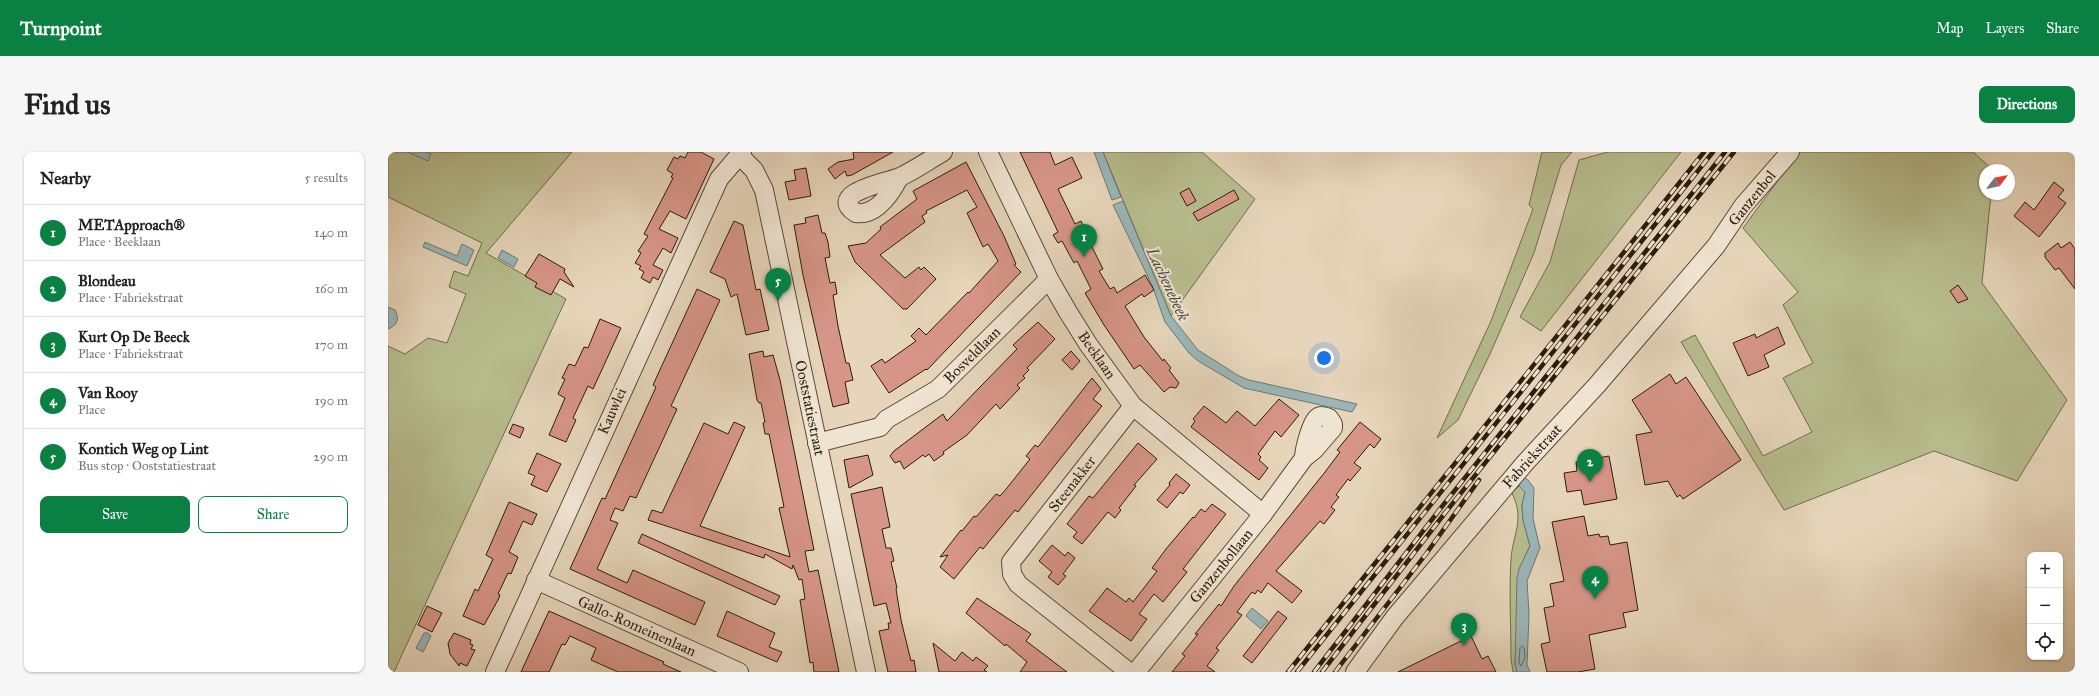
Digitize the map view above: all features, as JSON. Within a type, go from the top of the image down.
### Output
[{"type":"street","points":[[899,178],[943,152]]},
{"type":"street","name":"Beeklaan","points":[[988,152],[1049,278],[1088,344],[1133,406],[1263,514]]},
{"type":"street","name":"Ganzenbol","points":[[1716,246],[1743,206],[1790,152]]},
{"type":"street","name":"Ooststatiestraat","points":[[741,154],[754,170],[764,190],[866,672]]},
{"type":"street","name":"Kauwlei","points":[[495,672],[719,179],[741,154]]},
{"type":"street","name":"Fabriekstraat","points":[[1356,672],[1395,617],[1506,485],[1597,386],[1716,246]]},
{"type":"street","name":"Bosveldlaan","points":[[816,437],[877,417],[887,419],[938,389],[1049,278]]},
{"type":"street","name":"Steenakker","points":[[1129,672],[1018,584],[1012,574],[1011,562],[1133,406]]},
{"type":"street","name":"Ganzenbollaan","points":[[1136,672],[1263,514],[1304,458]]},
{"type":"street","name":"Gallo-Romeinenlaan","points":[[536,580],[739,672]]},
{"type":"green space","points":[[388,152],[572,152],[486,253],[566,299],[394,672],[388,672],[388,346],[405,354],[428,338],[447,343],[466,294],[449,287],[454,271],[468,276],[482,243],[388,197]]},
{"type":"green space","points":[[1103,152],[1202,152],[1255,199],[1171,316]]},
{"type":"green space","points":[[1542,152],[1572,152],[1561,165],[1534,253],[1490,354],[1458,420],[1437,438],[1491,321],[1533,209],[1529,205]]},
{"type":"green space","points":[[1608,152],[1681,152],[1541,331],[1520,317],[1550,262],[1579,160]]},
{"type":"green space","points":[[1799,152],[1973,152],[1986,164],[1979,164],[1979,200],[1990,200],[1982,283],[2067,400],[2017,481],[1934,451],[1784,510],[1681,342],[1695,335],[1763,456],[1812,432],[1783,378],[1813,363],[1783,305],[1798,292],[1743,228]]},
{"type":"green space","points":[[1519,486],[1525,492],[1522,505],[1523,520],[1530,546],[1519,569],[1515,664],[1517,672],[1513,672],[1511,659],[1510,571],[1518,511],[1512,493]]},
{"type":"water","points":[[407,152],[426,152],[431,154],[428,161]]},
{"type":"water","points":[[1094,152],[1103,152],[1121,197],[1112,200]]},
{"type":"water","points":[[1123,201],[1171,316],[1198,350],[1239,376],[1249,380],[1357,404],[1352,412],[1244,388],[1198,361],[1189,353],[1165,322],[1152,285],[1113,205]]},
{"type":"water","points":[[425,242],[457,256],[462,244],[474,250],[467,266],[423,247]]},
{"type":"water","points":[[502,250],[518,259],[514,267],[498,258]]},
{"type":"water","points":[[388,307],[395,310],[397,313],[397,322],[394,326],[388,329]]},
{"type":"water","points":[[1523,477],[1528,480],[1534,488],[1533,519],[1540,548],[1527,581],[1529,614],[1527,665],[1530,672],[1517,672],[1515,664],[1517,578],[1519,569],[1530,546],[1523,520],[1522,505],[1525,492],[1519,486]]},
{"type":"water","points":[[1252,608],[1268,621],[1261,629],[1246,616]]},
{"type":"water","points":[[424,633],[428,633],[431,636],[423,652],[416,648]]},
{"type":"building","points":[[688,152],[701,152],[714,159],[686,219],[670,211],[659,229],[678,238],[671,253],[663,248],[653,265],[663,270],[658,280],[653,277],[650,283],[641,278],[644,272],[639,269],[641,266],[635,263],[641,253],[638,251],[648,236],[644,234],[673,178],[671,177],[673,174],[667,170],[674,157],[678,159],[680,156],[685,158]]},
{"type":"building","points":[[853,152],[893,152],[852,175],[847,176],[845,171],[835,179],[828,169],[838,162],[854,159]]},
{"type":"building","points":[[1020,152],[1050,152],[1055,165],[1072,157],[1082,178],[1058,189],[1075,224],[1081,221],[1085,230],[1084,231],[1103,269],[1099,271],[1110,289],[1114,287],[1117,293],[1145,275],[1154,290],[1144,297],[1142,294],[1125,306],[1144,337],[1163,361],[1164,359],[1171,368],[1169,370],[1179,383],[1176,388],[1170,387],[1164,392],[1140,365],[1134,369],[1104,325],[1085,293],[1091,289],[1077,261],[1074,263],[1062,241],[1058,243],[1053,235],[1058,232]]},
{"type":"building","points":[[966,162],[1004,236],[1016,264],[1014,265],[1021,272],[927,370],[926,369],[889,393],[871,366],[882,359],[885,363],[916,341],[911,336],[919,328],[926,335],[968,292],[969,293],[998,261],[988,244],[983,247],[967,213],[977,207],[967,190],[926,211],[927,213],[922,216],[925,222],[880,255],[905,278],[919,267],[921,270],[924,267],[936,279],[907,309],[903,309],[855,262],[848,246],[866,243],[881,229],[880,227],[917,199],[913,191]]},
{"type":"building","points":[[806,168],[811,196],[789,200],[785,182],[796,180],[794,170]]},
{"type":"building","points":[[2054,182],[2064,190],[2058,197],[2066,203],[2039,237],[2014,216],[2025,202],[2034,210]]},
{"type":"building","points":[[1189,188],[1196,201],[1187,206],[1180,193]]},
{"type":"building","points":[[1234,190],[1239,199],[1198,221],[1193,213]]},
{"type":"building","points":[[818,215],[822,233],[825,233],[828,242],[830,257],[825,258],[830,283],[835,282],[837,294],[833,295],[838,326],[846,363],[849,363],[853,380],[845,382],[849,403],[833,407],[803,275],[794,225],[806,223],[805,218]]},
{"type":"building","points":[[734,221],[743,225],[756,290],[760,289],[769,330],[746,335],[737,294],[731,297],[725,279],[710,272]]},
{"type":"building","points":[[2070,242],[2075,249],[2075,289],[2059,268],[2055,270],[2045,257],[2045,253],[2058,243],[2061,248]]},
{"type":"building","points":[[539,254],[565,269],[564,272],[574,287],[560,279],[551,295],[535,287],[537,283],[525,276]]},
{"type":"building","points":[[1958,285],[1968,299],[1958,303],[1950,291]]},
{"type":"building","points":[[697,289],[720,300],[671,406],[677,409],[636,498],[630,496],[623,511],[615,508],[610,520],[618,523],[597,569],[627,583],[633,570],[705,602],[695,625],[570,569],[602,498],[605,499],[656,387],[653,385]]},
{"type":"building","points":[[600,319],[621,328],[593,389],[588,386],[573,418],[576,420],[566,442],[549,435],[565,398],[558,394],[565,379],[562,378],[569,364],[575,366],[584,347],[588,348]]},
{"type":"building","points":[[1038,322],[1055,339],[1027,368],[1029,370],[1023,376],[1025,378],[1017,385],[1020,388],[1000,409],[996,404],[967,435],[943,452],[944,454],[934,461],[929,454],[925,457],[923,455],[904,469],[900,461],[895,463],[890,456],[894,451],[943,414],[947,421],[1017,349],[1013,345]]},
{"type":"building","points":[[1778,327],[1785,344],[1764,355],[1769,367],[1748,376],[1733,343],[1755,334],[1756,338]]},
{"type":"building","points":[[763,351],[764,357],[773,355],[780,380],[814,550],[805,551],[809,572],[818,570],[839,672],[814,672],[813,662],[810,663],[800,600],[805,599],[802,579],[799,580],[793,565],[792,569],[765,554],[764,558],[648,520],[652,510],[662,513],[704,423],[728,434],[734,422],[745,427],[700,526],[790,557],[779,508],[784,507],[769,434],[765,434],[763,423],[765,422],[761,403],[757,400],[749,354]]},
{"type":"building","points":[[1071,351],[1080,361],[1072,370],[1062,360]]},
{"type":"building","points":[[1670,374],[1676,384],[1686,377],[1741,460],[1683,499],[1680,495],[1677,497],[1668,481],[1645,485],[1636,435],[1652,432],[1632,400]]},
{"type":"building","points":[[1092,378],[1101,389],[1093,399],[1102,406],[1018,512],[1015,510],[983,549],[980,547],[954,579],[940,567],[948,555],[940,557],[974,516],[976,517],[996,494],[1000,496],[1007,488],[1030,459],[1026,456],[1035,445],[1038,447]]},
{"type":"building","points":[[1279,399],[1299,415],[1281,437],[1275,431],[1258,454],[1261,457],[1259,460],[1268,468],[1259,480],[1191,427],[1195,421],[1193,419],[1204,406],[1226,423],[1237,411],[1255,426]]},
{"type":"building","points":[[1360,422],[1381,439],[1374,448],[1370,444],[1354,463],[1361,468],[1350,481],[1348,479],[1336,495],[1339,497],[1331,507],[1335,510],[1324,524],[1320,521],[1276,571],[1302,591],[1292,603],[1268,583],[1261,593],[1258,590],[1255,594],[1252,592],[1237,612],[1242,615],[1216,648],[1219,650],[1207,666],[1215,672],[1172,672],[1185,656],[1182,654],[1198,634],[1195,634],[1219,604],[1221,606],[1234,586],[1325,472],[1340,452],[1337,450]]},
{"type":"building","points":[[513,424],[524,428],[520,438],[509,433]]},
{"type":"building","points":[[1138,443],[1157,459],[1134,485],[1136,486],[1119,508],[1121,510],[1115,518],[1108,512],[1082,544],[1073,537],[1077,532],[1067,524],[1089,496],[1093,498]]},
{"type":"building","points":[[537,453],[561,464],[547,492],[531,485],[535,476],[528,473]]},
{"type":"building","points":[[868,455],[873,475],[849,488],[844,460]]},
{"type":"building","points":[[1609,456],[1617,499],[1584,505],[1581,490],[1567,492],[1564,473],[1577,471],[1576,462]]},
{"type":"building","points":[[1176,474],[1190,485],[1183,494],[1180,492],[1167,508],[1157,500],[1170,485],[1169,483]]},
{"type":"building","points":[[882,487],[890,527],[882,529],[886,548],[891,548],[894,561],[891,562],[897,588],[901,620],[911,661],[914,660],[916,672],[888,672],[879,631],[889,629],[888,623],[891,623],[886,603],[874,606],[851,494]]},
{"type":"building","points":[[509,502],[537,514],[532,525],[523,521],[509,552],[518,557],[511,574],[508,573],[498,594],[500,595],[498,600],[484,625],[463,616],[475,589],[478,591],[493,559],[486,555]]},
{"type":"building","points":[[1212,504],[1226,514],[1183,569],[1187,572],[1163,602],[1154,594],[1139,614],[1147,619],[1131,641],[1089,611],[1107,588],[1126,602],[1129,598],[1133,602],[1157,571],[1152,568],[1166,549],[1201,509],[1205,512]]},
{"type":"building","points":[[1584,516],[1588,536],[1599,534],[1600,537],[1608,536],[1610,545],[1627,542],[1638,610],[1623,613],[1626,627],[1589,635],[1595,669],[1578,672],[1547,672],[1541,644],[1550,642],[1544,608],[1554,606],[1550,584],[1564,581],[1552,522]]},
{"type":"building","points":[[642,534],[780,596],[775,605],[638,543]]},
{"type":"building","points":[[1052,545],[1065,556],[1068,552],[1075,558],[1063,574],[1066,576],[1058,585],[1048,577],[1052,572],[1039,561]]},
{"type":"building","points":[[977,598],[1031,634],[1026,641],[1067,672],[1020,672],[1027,662],[1006,644],[1005,646],[966,613]]},
{"type":"building","points":[[427,606],[442,613],[432,632],[418,625]]},
{"type":"building","points":[[549,611],[664,662],[663,664],[681,672],[618,672],[591,660],[596,648],[570,636],[565,645],[562,644],[549,672],[521,672]]},
{"type":"building","points":[[727,611],[775,633],[769,647],[782,652],[777,662],[717,636]]},
{"type":"building","points":[[1278,611],[1287,618],[1252,663],[1243,656]]},
{"type":"building","points":[[454,633],[471,640],[470,644],[473,645],[471,649],[475,650],[467,666],[460,663],[459,666],[450,654],[448,643]]},
{"type":"building","points":[[1471,636],[1482,659],[1488,656],[1496,672],[1398,672]]},
{"type":"building","points":[[933,643],[955,661],[962,652],[973,661],[976,657],[988,666],[984,670],[987,672],[939,672]]},
{"type":"railway","points":[[1288,672],[1704,152]]},
{"type":"railway","points":[[1297,672],[1713,152]]},
{"type":"railway","points":[[1314,672],[1440,509],[1725,152]]},
{"type":"railway","points":[[1322,672],[1445,513],[1734,152]]},
{"type":"railway","points":[[1335,672],[1426,554],[1479,480]]},
{"type":"place","name":"METApproach®","points":[[1084,257]]},
{"type":"place","name":"Kontich Weg op Lint","points":[[778,301]]},
{"type":"place","name":"Blondeau","points":[[1590,482]]},
{"type":"place","name":"Van Rooy","points":[[1595,599]]},
{"type":"place","name":"Kurt Op De Beeck","points":[[1464,646]]},
{"type":"water label","name":"Lachenebeek","points":[[1168,284]]}]
